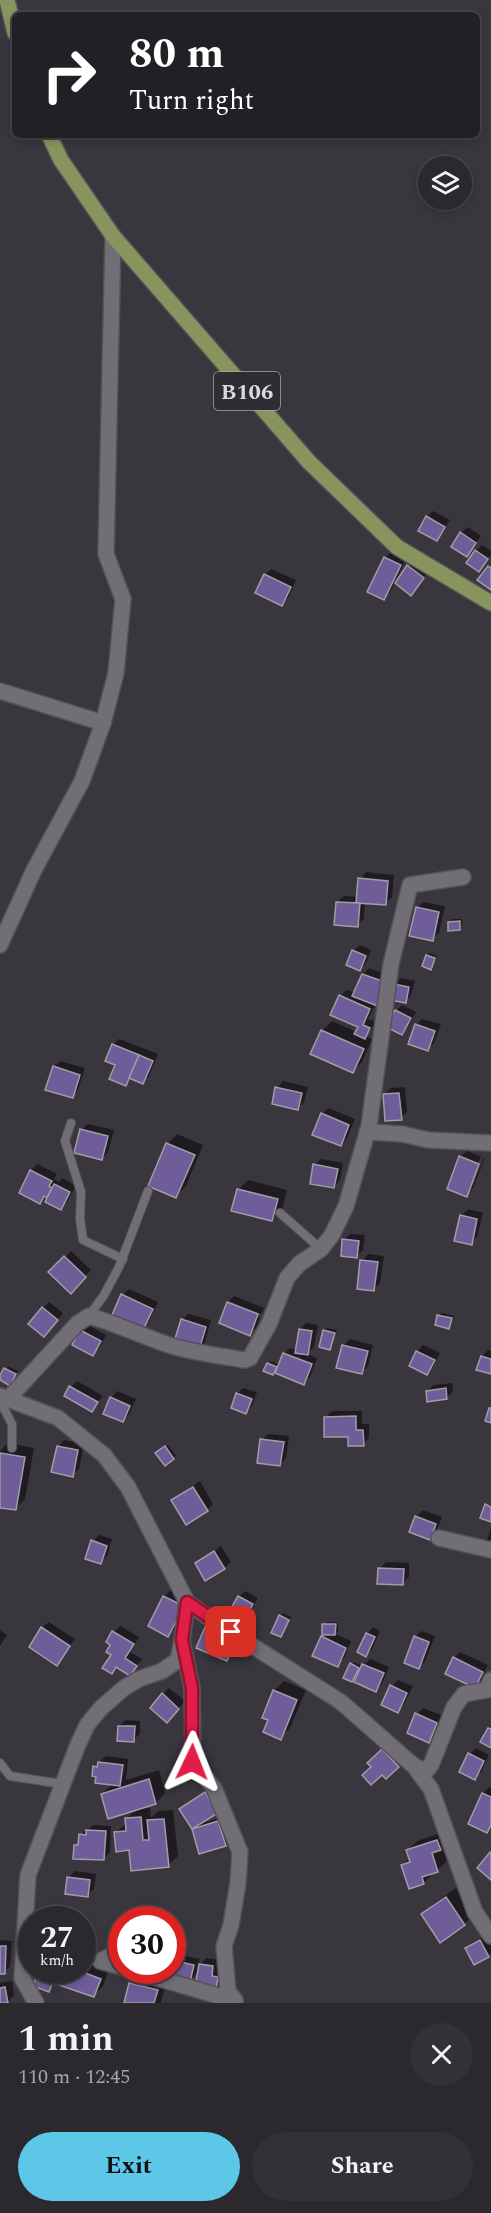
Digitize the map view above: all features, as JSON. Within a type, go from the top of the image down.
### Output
[{"type":"main road","points":[[7,0],[12,21]]},
{"type":"main road","name":"B106","points":[[50,138],[61,160],[113,236],[309,462],[397,547],[491,603]]},
{"type":"street","points":[[0,945],[34,870],[82,782],[104,723],[116,673],[123,598],[106,554],[113,236]]},
{"type":"street","points":[[0,691],[104,723]]},
{"type":"street","points":[[463,877],[411,885],[391,964],[373,1104],[346,1206],[332,1236],[321,1249],[299,1264],[287,1278],[259,1345],[250,1358],[205,1354],[171,1346],[89,1316],[76,1324],[3,1399],[58,1418],[104,1455],[128,1487],[187,1602],[341,1702],[414,1767],[431,1789],[475,1912],[491,1936]]},
{"type":"street","points":[[367,1132],[402,1134],[428,1140],[491,1143]]},
{"type":"street","points":[[439,1538],[491,1550]]},
{"type":"street","points":[[36,2003],[22,1978],[28,1875],[62,1784],[87,1725],[101,1708],[124,1688],[139,1679],[162,1671],[178,1660],[187,1602]]},
{"type":"street","points":[[182,1640],[192,1688],[192,1762],[214,1788],[240,1852],[237,1894],[224,1946],[228,1992],[236,2002]]},
{"type":"street","points":[[414,1767],[426,1771],[431,1765],[454,1707],[464,1694],[487,1690],[491,1680]]},
{"type":"street","points":[[108,1957],[100,1961],[108,1963]]},
{"type":"street","points":[[177,1984],[236,2002]]},
{"type":"lane","points":[[71,1123],[65,1141],[81,1191],[80,1219],[83,1240],[123,1258]]},
{"type":"lane","points":[[89,1316],[104,1295],[123,1258],[148,1191]]},
{"type":"lane","points":[[280,1213],[321,1249]]},
{"type":"lane","points":[[3,1399],[12,1424],[12,1448]]},
{"type":"lane","points":[[0,1763],[10,1776],[62,1784]]},
{"type":"building","points":[[426,516],[445,527],[437,541],[418,531]]},
{"type":"building","points":[[460,532],[476,543],[467,557],[451,547]]},
{"type":"building","points":[[475,550],[488,559],[479,572],[466,563]]},
{"type":"building","points":[[384,557],[401,565],[384,600],[367,592]]},
{"type":"building","points":[[407,565],[424,578],[411,596],[395,583]]},
{"type":"building","points":[[488,566],[491,568],[491,590],[477,580]]},
{"type":"building","points":[[264,574],[291,587],[282,606],[255,593]]},
{"type":"building","points":[[358,878],[388,881],[386,905],[356,903]]},
{"type":"building","points":[[336,902],[360,903],[358,927],[334,925]]},
{"type":"building","points":[[416,907],[439,912],[433,941],[409,936]]},
{"type":"building","points":[[460,921],[460,930],[448,931],[448,922]]},
{"type":"building","points":[[352,950],[366,956],[360,971],[346,965]]},
{"type":"building","points":[[426,955],[435,958],[431,970],[422,966]]},
{"type":"building","points":[[362,974],[385,982],[380,1007],[352,996]]},
{"type":"building","points":[[394,984],[409,987],[406,1003],[390,1000]]},
{"type":"building","points":[[339,995],[370,1009],[363,1025],[370,1028],[365,1039],[354,1034],[358,1027],[330,1015]]},
{"type":"building","points":[[395,1010],[411,1018],[402,1035],[386,1027]]},
{"type":"building","points":[[415,1024],[435,1031],[428,1051],[408,1044]]},
{"type":"building","points":[[321,1030],[364,1049],[353,1073],[310,1054]]},
{"type":"building","points":[[112,1044],[139,1055],[126,1086],[109,1079],[115,1065],[105,1061]]},
{"type":"building","points":[[139,1055],[153,1061],[143,1084],[129,1078]]},
{"type":"building","points":[[53,1066],[80,1075],[73,1098],[45,1090]]},
{"type":"building","points":[[275,1087],[302,1093],[298,1110],[272,1104]]},
{"type":"building","points":[[399,1093],[402,1120],[385,1121],[383,1094]]},
{"type":"building","points":[[321,1113],[349,1125],[341,1146],[312,1135]]},
{"type":"building","points":[[80,1129],[108,1136],[102,1160],[74,1153]]},
{"type":"building","points":[[166,1143],[195,1155],[176,1198],[148,1186]]},
{"type":"building","points":[[459,1156],[479,1164],[467,1197],[447,1189]]},
{"type":"building","points":[[313,1164],[338,1169],[334,1188],[310,1184]]},
{"type":"building","points":[[30,1170],[52,1181],[49,1186],[52,1188],[47,1198],[44,1196],[40,1204],[19,1193]]},
{"type":"building","points":[[54,1184],[70,1192],[61,1210],[45,1202]]},
{"type":"building","points":[[237,1189],[278,1199],[272,1221],[231,1211]]},
{"type":"building","points":[[460,1215],[477,1219],[472,1245],[454,1241]]},
{"type":"building","points":[[342,1239],[359,1241],[357,1258],[341,1256]]},
{"type":"building","points":[[64,1256],[86,1277],[71,1294],[48,1272]]},
{"type":"building","points":[[360,1260],[378,1262],[374,1291],[357,1289]]},
{"type":"building","points":[[121,1294],[153,1309],[143,1330],[112,1315]]},
{"type":"building","points":[[227,1302],[258,1314],[250,1336],[219,1323]]},
{"type":"building","points":[[42,1307],[58,1320],[44,1337],[28,1324]]},
{"type":"building","points":[[437,1315],[452,1318],[449,1329],[435,1325]]},
{"type":"building","points":[[181,1319],[206,1327],[199,1350],[174,1342]]},
{"type":"building","points":[[299,1329],[312,1331],[308,1355],[295,1353]]},
{"type":"building","points":[[80,1330],[101,1341],[93,1356],[72,1345]]},
{"type":"building","points":[[323,1330],[335,1333],[330,1350],[319,1347]]},
{"type":"building","points":[[342,1345],[368,1351],[362,1374],[336,1368]]},
{"type":"building","points":[[416,1351],[435,1360],[427,1375],[409,1366]]},
{"type":"building","points":[[283,1353],[312,1364],[304,1385],[275,1373]]},
{"type":"building","points":[[481,1356],[491,1359],[491,1374],[476,1370]]},
{"type":"building","points":[[267,1363],[277,1367],[273,1375],[263,1371]]},
{"type":"building","points":[[4,1368],[16,1374],[10,1386],[0,1380]]},
{"type":"building","points":[[69,1386],[98,1402],[92,1412],[64,1396]]},
{"type":"building","points":[[446,1388],[447,1399],[427,1402],[426,1391]]},
{"type":"building","points":[[236,1393],[252,1399],[246,1414],[231,1408]]},
{"type":"building","points":[[110,1397],[130,1406],[123,1422],[103,1414]]},
{"type":"building","points":[[489,1408],[491,1408],[491,1423],[485,1421]]},
{"type":"building","points":[[356,1416],[356,1430],[363,1430],[364,1446],[348,1446],[348,1437],[324,1437],[324,1417]]},
{"type":"building","points":[[260,1439],[284,1442],[280,1466],[257,1463]]},
{"type":"building","points":[[57,1446],[78,1450],[73,1477],[51,1472]]},
{"type":"building","points":[[165,1446],[174,1459],[165,1466],[155,1453]]},
{"type":"building","points":[[0,1453],[25,1457],[16,1510],[0,1508]]},
{"type":"building","points":[[193,1487],[208,1511],[186,1525],[171,1500]]},
{"type":"building","points":[[485,1504],[491,1507],[491,1522],[480,1518]]},
{"type":"building","points":[[415,1516],[436,1524],[430,1540],[409,1532]]},
{"type":"building","points":[[91,1540],[107,1546],[101,1564],[85,1559]]},
{"type":"building","points":[[214,1551],[225,1569],[205,1581],[195,1563]]},
{"type":"building","points":[[378,1568],[404,1569],[403,1585],[377,1584]]},
{"type":"building","points":[[163,1596],[184,1606],[168,1637],[148,1626]]},
{"type":"building","points":[[238,1596],[253,1604],[245,1618],[230,1610]]},
{"type":"building","points":[[279,1615],[289,1620],[281,1637],[271,1633]]},
{"type":"building","points":[[322,1624],[336,1624],[335,1635],[322,1635]]},
{"type":"building","points":[[41,1627],[70,1646],[57,1666],[29,1647]]},
{"type":"building","points":[[205,1627],[236,1640],[227,1661],[196,1648]]},
{"type":"building","points":[[112,1631],[134,1644],[125,1658],[137,1666],[130,1676],[116,1667],[112,1674],[102,1668],[111,1655],[106,1652],[110,1645],[106,1642]]},
{"type":"building","points":[[366,1633],[375,1637],[366,1657],[357,1652]]},
{"type":"building","points":[[321,1636],[346,1648],[338,1667],[312,1656]]},
{"type":"building","points":[[414,1636],[429,1642],[419,1669],[404,1663]]},
{"type":"building","points":[[453,1657],[483,1672],[475,1688],[445,1674]]},
{"type":"building","points":[[350,1663],[359,1668],[352,1682],[343,1678]]},
{"type":"building","points":[[362,1664],[384,1673],[376,1692],[354,1682]]},
{"type":"building","points":[[390,1685],[407,1693],[398,1713],[381,1705]]},
{"type":"building","points":[[273,1690],[297,1700],[281,1740],[263,1732],[268,1720],[262,1718]]},
{"type":"building","points":[[162,1693],[179,1709],[167,1723],[150,1708]]},
{"type":"building","points":[[415,1713],[437,1723],[429,1743],[407,1733]]},
{"type":"building","points":[[118,1726],[135,1726],[134,1742],[117,1741]]},
{"type":"building","points":[[488,1728],[491,1729],[491,1748],[480,1742]]},
{"type":"building","points":[[382,1749],[399,1767],[386,1779],[382,1775],[371,1785],[362,1775],[371,1767],[367,1763]]},
{"type":"building","points":[[468,1753],[484,1761],[475,1780],[459,1772]]},
{"type":"building","points":[[98,1762],[123,1765],[120,1786],[95,1783],[96,1777],[92,1776],[93,1766],[97,1767]]},
{"type":"building","points":[[149,1779],[156,1804],[108,1819],[101,1794]]},
{"type":"building","points":[[205,1792],[218,1813],[192,1829],[179,1809]]},
{"type":"building","points":[[482,1793],[491,1797],[491,1825],[487,1833],[468,1824]]},
{"type":"building","points":[[141,1817],[143,1840],[149,1840],[147,1820],[164,1819],[169,1867],[131,1871],[129,1850],[116,1852],[114,1832],[126,1831],[125,1818]]},
{"type":"building","points":[[218,1821],[226,1846],[199,1854],[192,1829]]},
{"type":"building","points":[[86,1830],[106,1831],[104,1860],[73,1859],[74,1845],[78,1845],[79,1834],[86,1835]]},
{"type":"building","points":[[437,1840],[441,1850],[432,1853],[438,1872],[422,1877],[424,1884],[409,1889],[401,1865],[410,1862],[406,1850]]},
{"type":"building","points":[[491,1853],[491,1880],[477,1868]]},
{"type":"building","points":[[67,1877],[90,1880],[88,1897],[65,1894]]},
{"type":"building","points":[[446,1897],[465,1925],[440,1943],[421,1914]]},
{"type":"building","points":[[480,1940],[489,1957],[474,1965],[465,1948]]},
{"type":"building","points":[[0,1946],[6,1946],[5,1974],[0,1974]]},
{"type":"building","points":[[186,1963],[194,1965],[190,1982],[186,1981]]},
{"type":"building","points":[[199,1964],[213,1966],[212,1976],[218,1977],[216,1989],[195,1986]]},
{"type":"building","points":[[96,1977],[101,1979],[94,1997],[56,1984],[96,1984]]},
{"type":"building","points":[[34,1984],[52,1984],[49,1992],[33,1986]]},
{"type":"building","points":[[129,1984],[158,1990],[154,2003],[124,2003]]},
{"type":"building","points":[[5,1987],[8,2003],[0,2003],[0,1988]]},
{"type":"route","points":[[192,1762],[194,1731],[192,1688],[182,1640],[187,1602],[231,1632]]}]
